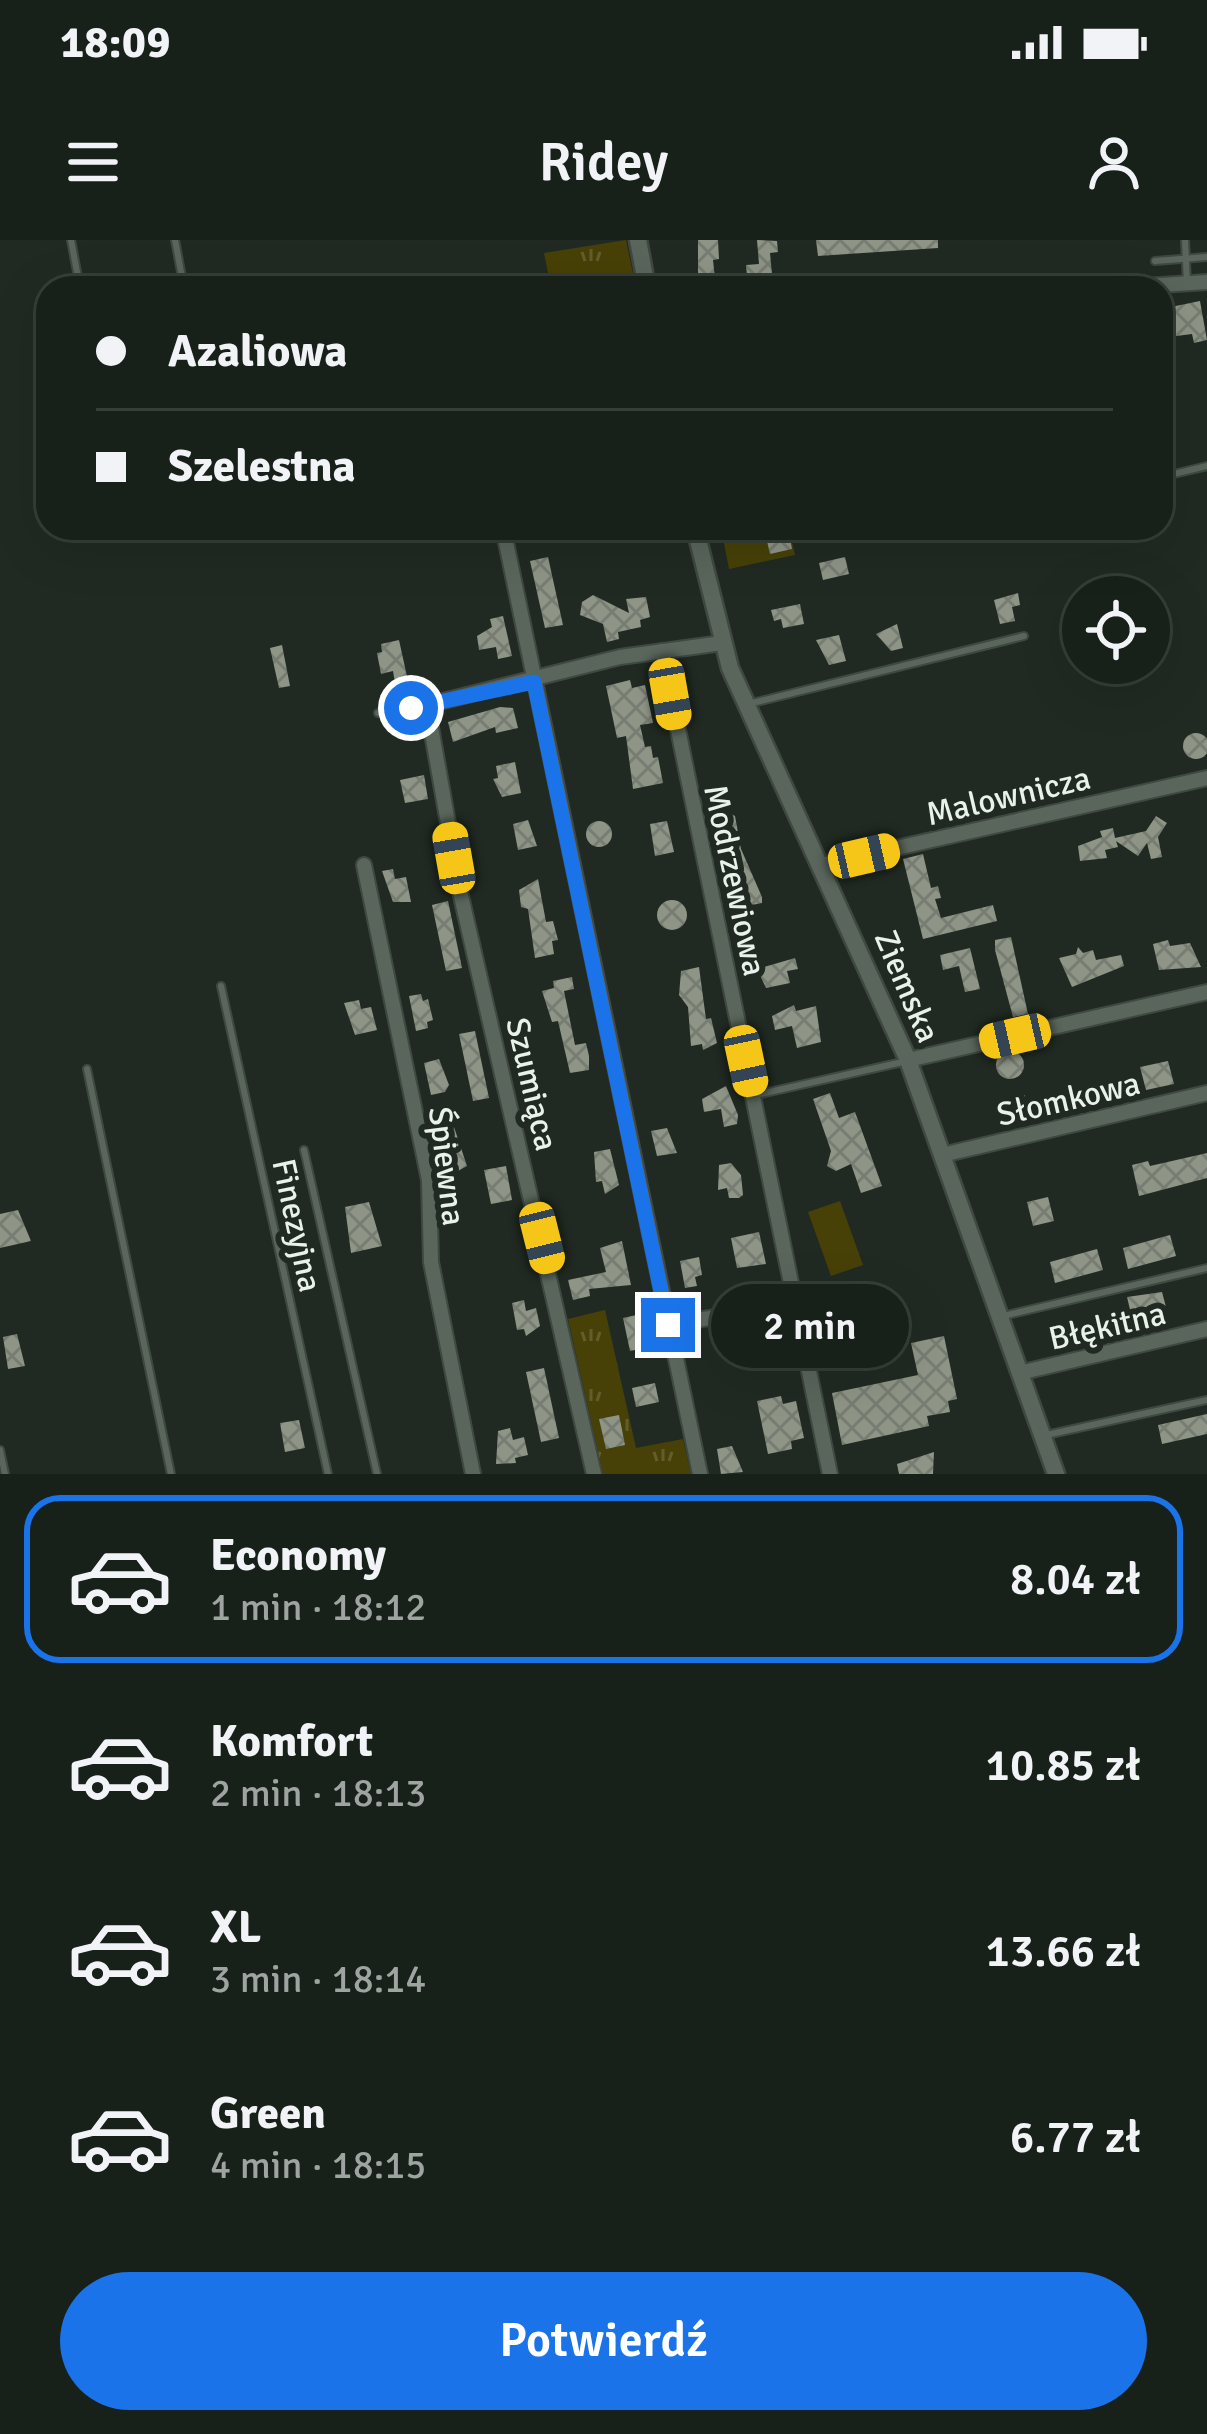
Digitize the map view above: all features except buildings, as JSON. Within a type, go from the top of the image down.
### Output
[{"type":"street","points":[[638,240],[645,276]]},
{"type":"street","points":[[1173,285],[1207,282]]},
{"type":"street","points":[[505,540],[700,1474]]},
{"type":"street","name":"Ziemska","points":[[698,540],[722,643],[745,705],[908,1060],[1056,1474]]},
{"type":"street","points":[[427,705],[662,651],[722,643]]},
{"type":"street","name":"Modrzewiowa","points":[[662,651],[830,1474]]},
{"type":"street","name":"Szumiąca","points":[[427,705],[461,896],[594,1474]]},
{"type":"street","name":"Malownicza","points":[[821,866],[1207,778]]},
{"type":"street","name":"Śpiewna","points":[[364,865],[430,1180],[431,1262],[473,1474]]},
{"type":"street","points":[[908,1060],[1207,992]]},
{"type":"street","name":"Słomkowa","points":[[942,1155],[1207,1093]]},
{"type":"street","points":[[668,1325],[793,1304]]},
{"type":"street","name":"Błękitna","points":[[1019,1373],[1207,1329]]},
{"type":"lane","points":[[71,240],[78,276]]},
{"type":"lane","points":[[175,240],[182,276]]},
{"type":"lane","points":[[1185,240],[1186,284]]},
{"type":"lane","points":[[1155,261],[1207,257]]},
{"type":"lane","points":[[1173,474],[1207,466]]},
{"type":"lane","points":[[745,705],[1024,636]]},
{"type":"lane","points":[[378,713],[427,705]]},
{"type":"lane","name":"Finezyjna","points":[[221,986],[328,1474]]},
{"type":"lane","points":[[753,1095],[908,1060]]},
{"type":"lane","points":[[87,1069],[171,1474]]},
{"type":"lane","points":[[304,1150],[377,1474]]},
{"type":"lane","points":[[1000,1317],[1207,1268]]},
{"type":"lane","points":[[1042,1437],[1207,1400]]},
{"type":"lane","points":[[0,1450],[5,1474]]},
{"type":"green space","points":[[626,240],[634,276],[549,276],[544,253]]},
{"type":"green space","points":[[723,540],[792,540],[795,555],[729,569]]},
{"type":"green space","points":[[840,1201],[863,1265],[831,1276],[808,1212]]},
{"type":"green space","points":[[605,1310],[636,1448],[683,1439],[691,1474],[603,1474],[568,1319]]},
{"type":"route","points":[[411,708],[534,682],[668,1325]]}]
